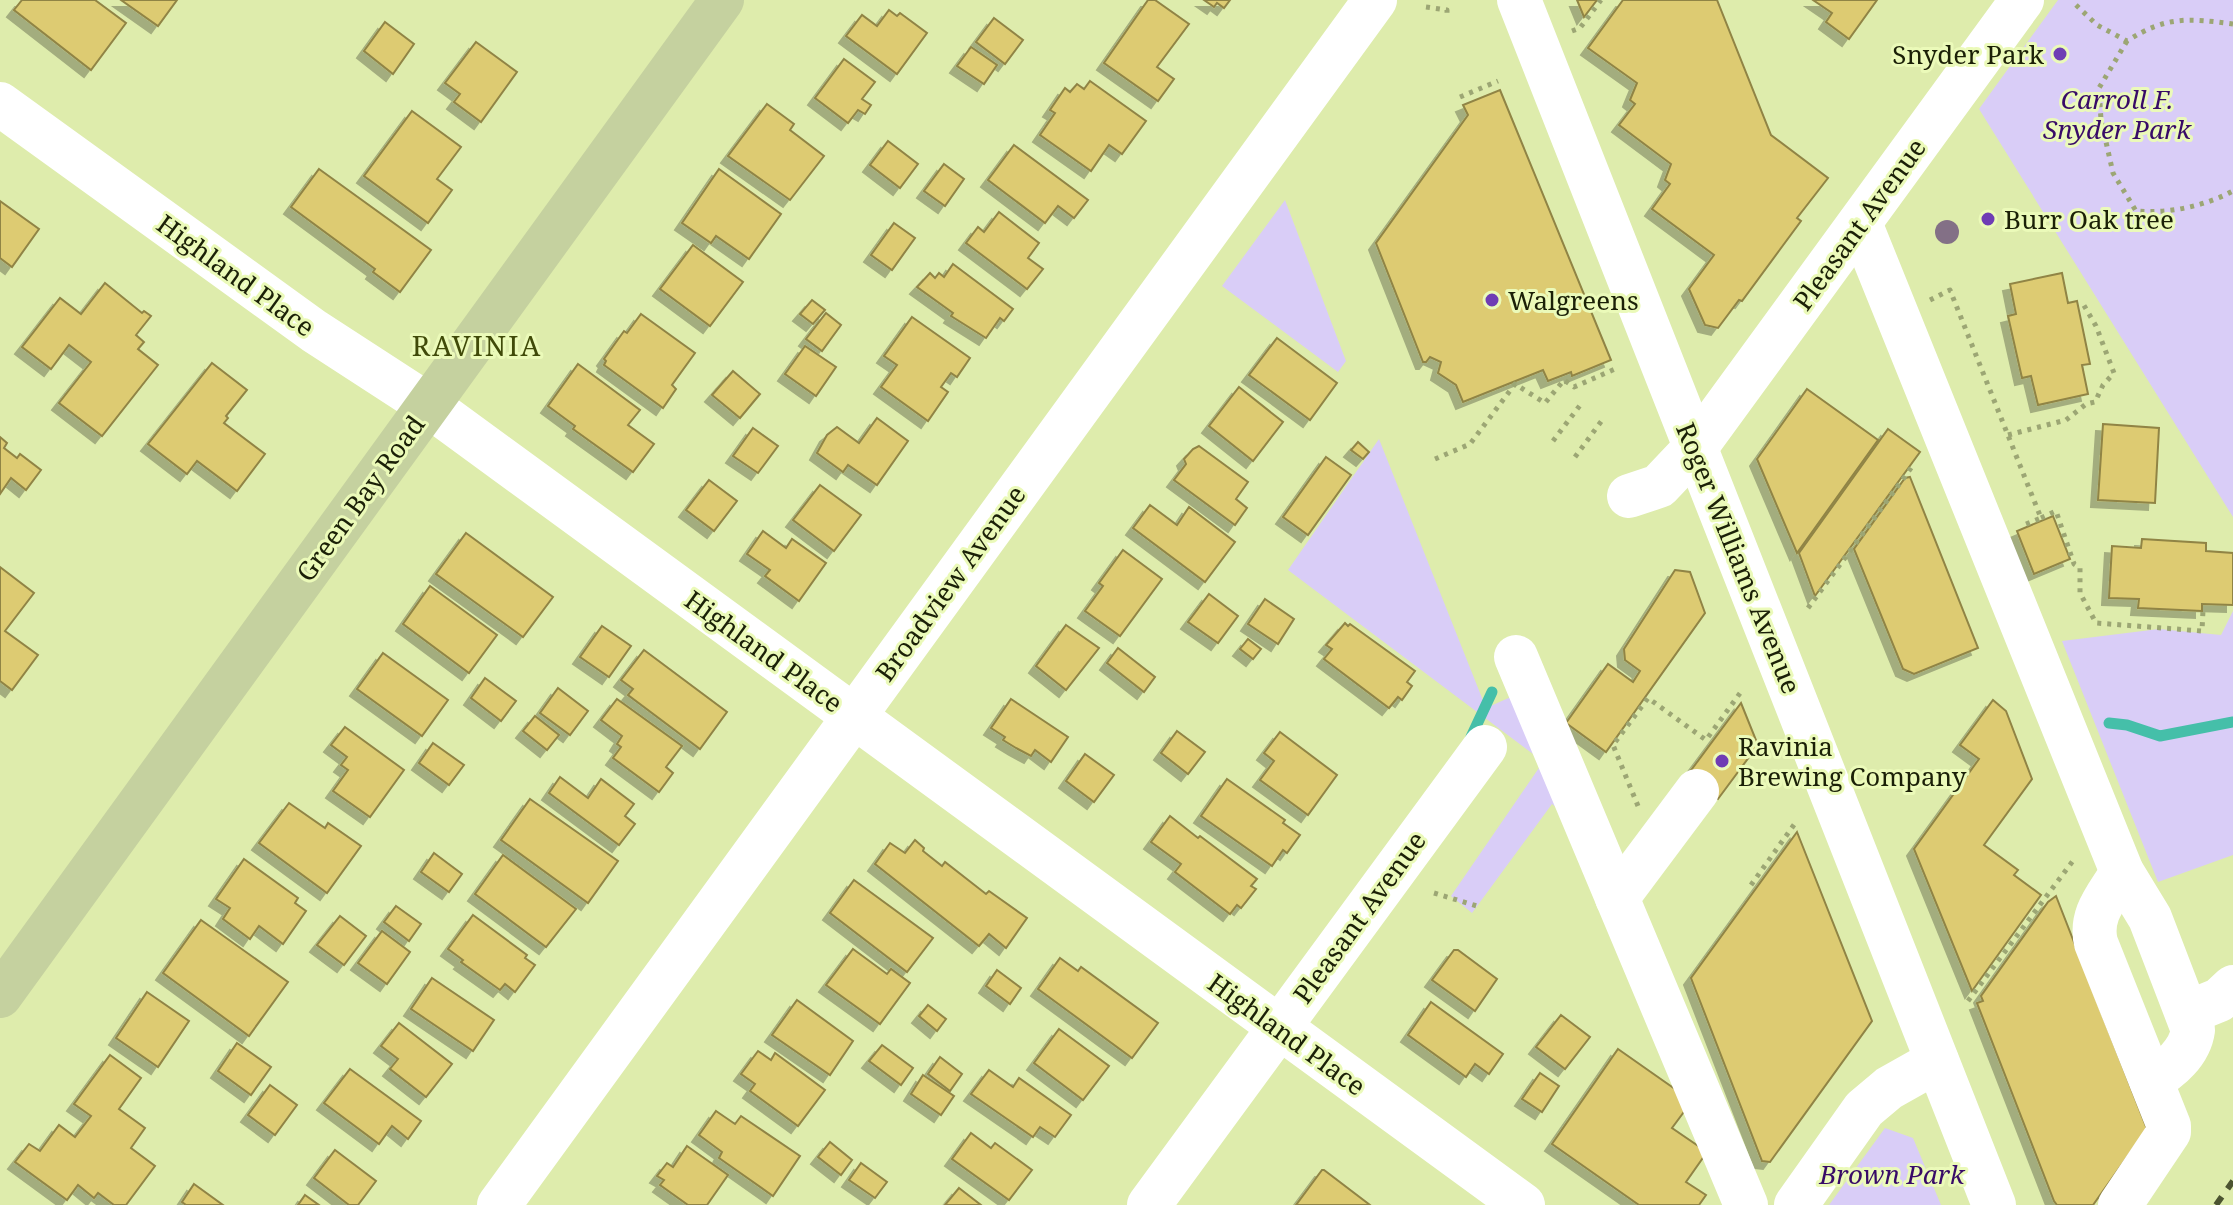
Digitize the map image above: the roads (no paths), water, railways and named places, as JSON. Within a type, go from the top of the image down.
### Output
[{"type":"main road","name":"Green Bay Road","points":[[0,996],[722,0]]},
{"type":"street","name":"Broadview Avenue","points":[[499,1205],[1375,0]]},
{"type":"street","name":"Roger Williams Avenue","points":[[1519,0],[1994,1205]]},
{"type":"street","name":"Pleasant Avenue","points":[[1629,496],[1659,486],[1696,447],[2022,0]]},
{"type":"street","name":"Highland Place","points":[[0,104],[314,331],[428,405],[1523,1205]]},
{"type":"street","points":[[1860,223],[2122,872],[2150,918],[2193,1030],[2192,1039],[2169,1070],[2151,1080]]},
{"type":"street","points":[[1516,657],[1746,1205]]},
{"type":"street","name":"Pleasant Avenue","points":[[1149,1205],[1485,747]]},
{"type":"street","points":[[1617,898],[1697,791]]},
{"type":"street","points":[[2120,1205],[2169,1132],[2092,927],[2122,872]]},
{"type":"street","points":[[2187,1013],[2219,1000],[2233,987]]},
{"type":"street","points":[[1796,1205],[1864,1109],[1889,1088],[1937,1061]]},
{"type":"waterway","points":[[1471,737],[1492,692]]},
{"type":"waterway","points":[[2109,723],[2127,725],[2160,736],[2233,722]]},
{"type":"railway","points":[[2216,1205],[2233,1181]]},
{"type":"place","name":"Snyder Park","points":[[2060,54]]},
{"type":"place","name":"Burr Oak tree","points":[[1988,219]]},
{"type":"place","name":"Walgreens","points":[[1492,300]]},
{"type":"place","name":"Ravinia Brewing Company","points":[[1722,761]]},
{"type":"district","name":"RAVINIA","points":[[477,345]]},
{"type":"park label","name":"Carroll F. Snyder Park","points":[[2117,114]]},
{"type":"park label","name":"Brown Park","points":[[1892,1174]]}]
